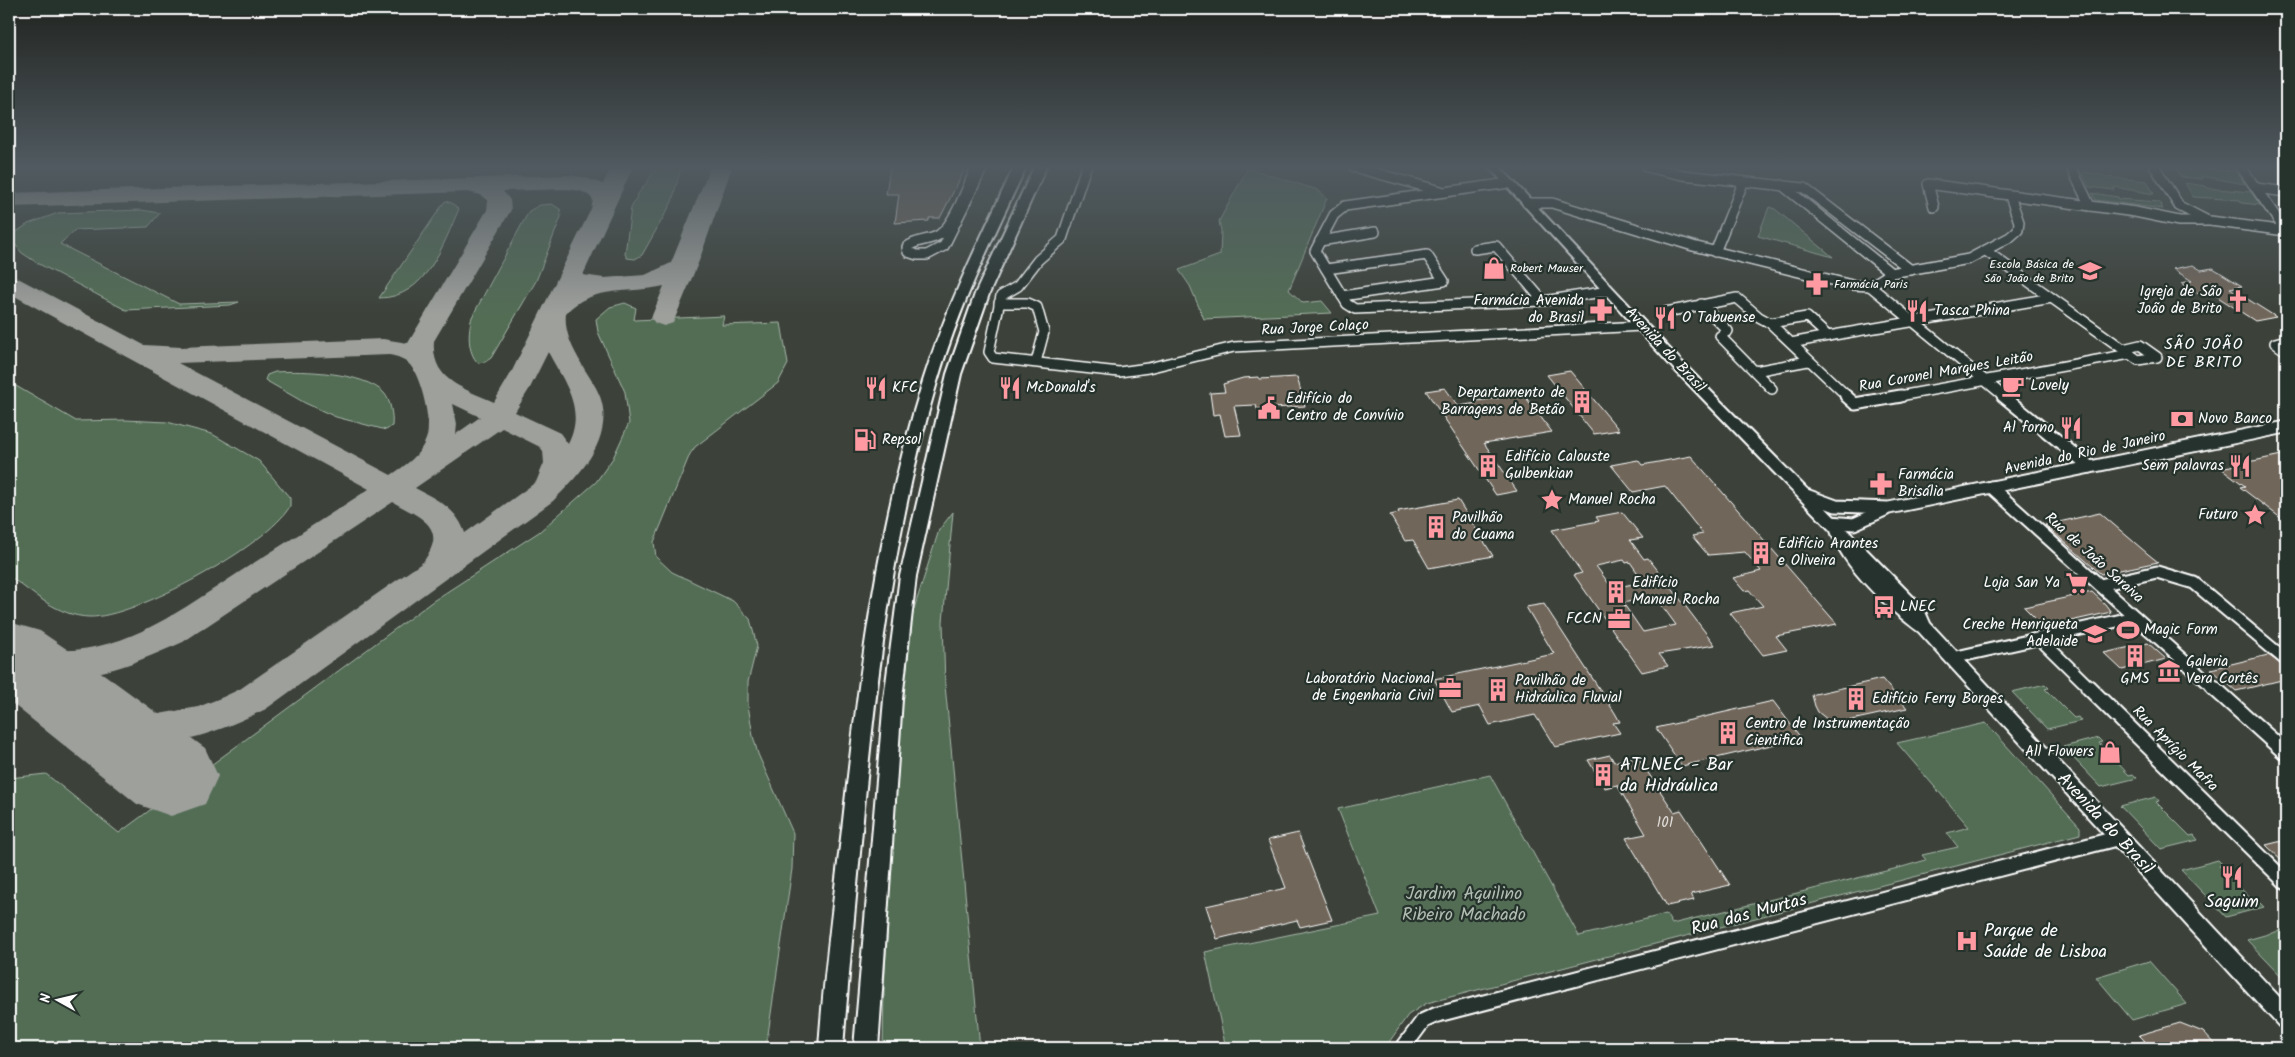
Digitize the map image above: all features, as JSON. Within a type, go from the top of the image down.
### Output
[{"type":"highway","points":[[831,1048],[866,692],[874,632],[901,492],[930,381],[946,334],[997,216]]},
{"type":"highway","points":[[866,1048],[893,699],[908,576],[954,374],[982,294],[1000,249],[1016,216]]},
{"type":"highway","points":[[825,1048],[835,994]]},
{"type":"main road","name":"Avenida do Brasil","points":[[1540,216],[1834,527],[1851,557],[1902,612],[1925,628],[2286,1019]]},
{"type":"street","points":[[953,216],[948,228],[938,235],[909,244],[908,252],[920,255],[937,251],[947,242],[959,216]]},
{"type":"street","points":[[1036,362],[1044,332],[1037,307],[1028,303],[1000,303],[1004,293],[1018,286],[1038,260],[1062,238],[1069,216]]},
{"type":"street","points":[[1333,216],[1315,251],[1347,304],[1355,309],[1543,301],[1609,290]]},
{"type":"street","points":[[1598,216],[1715,252],[1852,285],[1870,286],[1891,273],[1969,259],[2010,238],[2018,230],[2019,222],[2017,216]]},
{"type":"street","points":[[1715,252],[1730,216]]},
{"type":"street","points":[[1820,216],[1891,273]]},
{"type":"street","points":[[1842,216],[1910,270]]},
{"type":"street","points":[[2157,216],[2193,222],[2210,221],[2285,230]]},
{"type":"street","points":[[2161,217],[2166,216]]},
{"type":"street","points":[[2198,216],[2210,221]]},
{"type":"street","points":[[2276,216],[2285,230]]},
{"type":"street","points":[[1320,241],[1375,232]]},
{"type":"street","points":[[921,240],[930,241],[935,244],[935,249],[930,253]]},
{"type":"street","points":[[1475,250],[1496,246],[1543,301]]},
{"type":"street","points":[[1986,250],[2052,298]]},
{"type":"street","points":[[1326,269],[1427,255],[1444,281],[1342,296]]},
{"type":"street","points":[[1870,286],[2090,468]]},
{"type":"street","name":"Rua Coronel Marques Leitão","points":[[1666,312],[1737,298],[1792,343],[1808,362],[1854,404],[1984,381],[2126,351],[2052,298]]},
{"type":"street","points":[[1792,343],[2052,298]]},
{"type":"street","name":"Rua Jorge Colaço","points":[[1000,303],[989,352],[993,358],[1119,372],[1148,368],[1234,347],[1642,326]]},
{"type":"street","points":[[1701,304],[1728,331],[1720,336],[1772,389]]},
{"type":"street","points":[[1770,324],[1807,317],[1828,336]]},
{"type":"street","points":[[2286,340],[2275,342],[2286,351]]},
{"type":"street","points":[[1755,371],[1808,362]]},
{"type":"street","name":"Avenida do Rio de Janeiro","points":[[1799,490],[1809,497],[1822,502],[1871,508],[1889,508],[2286,427]]},
{"type":"street","name":"Rua de João Saraiva","points":[[1991,488],[2286,753]]},
{"type":"street","name":"Avenida do Rio de Janeiro","points":[[1834,527],[1840,514],[1871,508]]},
{"type":"street","name":"Avenida do Rio de Janeiro","points":[[1834,527],[1854,524],[1889,508]]},
{"type":"street","points":[[2100,584],[2156,572],[2194,583],[2286,660]]},
{"type":"street","points":[[1952,658],[2134,617]]},
{"type":"street","name":"Rua Aprígio Mafra","points":[[2040,639],[2286,882]]},
{"type":"street","name":"Rua das Murtas","points":[[1403,1048],[1423,1021],[1436,1015],[2118,838]]},
{"type":"green space","points":[[49,216],[157,216],[148,227],[75,230],[60,244],[179,304],[239,302],[230,305],[126,310],[22,253],[9,237],[28,224]]},
{"type":"green space","points":[[435,216],[456,216],[439,253],[421,279],[409,289],[395,296],[379,298]]},
{"type":"green space","points":[[526,216],[561,216],[536,281],[491,358],[485,362],[478,363],[470,347],[472,317]]},
{"type":"green space","points":[[630,216],[664,216],[642,255],[635,259],[627,258],[625,254]]},
{"type":"green space","points":[[1222,216],[1319,216],[1289,290],[1303,303],[1322,301],[1332,313],[1204,319],[1190,286],[1179,270],[1220,255],[1221,231],[1219,221]]},
{"type":"green space","points":[[1765,216],[1784,216],[1833,257],[1758,236]]},
{"type":"green space","points":[[625,303],[636,308],[634,320],[724,316],[722,325],[781,323],[788,364],[778,383],[695,447],[690,454],[654,542],[656,557],[672,572],[733,601],[750,619],[757,646],[748,682],[748,705],[753,736],[758,754],[793,833],[792,869],[766,1048],[9,1048],[9,778],[46,774],[119,833],[433,601],[539,532],[596,482],[613,458],[629,423],[625,392],[598,332],[596,319],[610,307]]},
{"type":"green space","points":[[301,371],[332,374],[375,386],[384,393],[390,404],[392,426],[386,430],[336,417],[305,403],[265,380],[267,375],[275,372]]},
{"type":"green space","points":[[9,382],[76,421],[125,420],[167,422],[212,434],[259,461],[290,498],[290,506],[277,522],[229,559],[166,593],[136,606],[109,614],[89,617],[67,613],[46,602],[9,576]]},
{"type":"green space","points":[[953,512],[943,622],[945,685],[980,1048],[883,1048],[884,989],[897,753],[913,612],[939,530]]},
{"type":"green space","points":[[2045,684],[2049,688],[2045,689],[2074,718],[2078,717],[2081,721],[2047,729],[2012,692]]},
{"type":"green space","name":"Jardim Aquilino Ribeiro Machado","points":[[1986,723],[2080,827],[2080,834],[1427,1003],[1408,1015],[1385,1048],[1226,1048],[1205,952],[1380,916],[1338,809],[1490,775],[1579,936],[1666,914],[1672,924],[1902,867],[1926,860],[1922,855],[1958,847],[1947,833],[1969,827],[1897,743]]},
{"type":"green space","points":[[2098,738],[2102,742],[2099,743],[2129,775],[2133,774],[2137,778],[2101,787],[2063,747]]},
{"type":"green space","points":[[2156,797],[2159,801],[2156,802],[2190,836],[2194,835],[2198,840],[2161,849],[2120,806]]},
{"type":"green space","points":[[2218,860],[2222,864],[2219,866],[2255,903],[2259,902],[2264,907],[2226,917],[2181,870]]},
{"type":"green space","points":[[2286,929],[2286,981],[2247,940]]},
{"type":"green space","points":[[2149,961],[2187,1004],[2132,1020],[2096,977]]},
{"type":"building","points":[[896,216],[941,216],[940,218],[929,218],[929,221],[895,223]]},
{"type":"building","name":"Igreja de São João de Brito","points":[[2193,265],[2201,270],[2213,268],[2242,286],[2230,288],[2276,317],[2255,321],[2207,290],[2195,293],[2181,283],[2192,281],[2173,269]]},
{"type":"building","name":"Departamento de Barragens de Betão","points":[[1570,371],[1619,430],[1594,434],[1547,375]]},
{"type":"building","name":"Edifício do Centro de Convívio","points":[[1259,377],[1259,379],[1297,377],[1305,406],[1257,409],[1256,405],[1234,406],[1241,435],[1225,436],[1220,414],[1213,415],[1210,393],[1225,392],[1223,384],[1243,378]]},
{"type":"building","name":"Edifício Calouste Gulbenkian","points":[[1445,388],[1458,406],[1477,403],[1476,401],[1524,395],[1552,432],[1484,443],[1517,491],[1496,495],[1426,391]]},
{"type":"building","points":[[2286,454],[2286,522],[2240,487],[2245,486],[2221,468]]},
{"type":"building","name":"Edifício Arantes e Oliveira","points":[[1691,456],[1837,624],[1776,636],[1787,650],[1763,655],[1730,613],[1763,606],[1749,590],[1744,591],[1733,578],[1761,571],[1745,552],[1708,555],[1692,536],[1703,534],[1665,486],[1633,492],[1611,465],[1638,460],[1642,465]]},
{"type":"building","name":"Pavilhão do Cuama","points":[[1458,500],[1493,556],[1429,568],[1413,540],[1405,541],[1390,515],[1399,513],[1398,511]]},
{"type":"building","name":"Edifício Manuel Rocha","points":[[1622,512],[1643,538],[1630,540],[1644,559],[1648,558],[1715,645],[1659,654],[1668,666],[1642,672],[1574,575],[1582,573],[1552,530],[1599,521],[1596,517]],"holes":[[[1624,560],[1626,563],[1630,562],[1644,582],[1612,588],[1596,566]],[[1655,596],[1676,625],[1643,632],[1623,603]]]},
{"type":"building","points":[[2100,513],[2158,562],[2101,574],[2045,525]]},
{"type":"building","points":[[2092,592],[2111,612],[2044,627],[2024,607]]},
{"type":"building","points":[[1544,604],[1615,713],[1620,722],[1613,723],[1620,733],[1555,747],[1535,715],[1490,725],[1480,706],[1452,712],[1434,679],[1554,654],[1526,607]]},
{"type":"building","name":"GMS","points":[[2148,643],[2166,659],[2122,670],[2104,653]]},
{"type":"building","points":[[2268,655],[2286,667],[2286,679],[2236,691],[2211,669]]},
{"type":"building","name":"Edifício Ferry Borges","points":[[1882,679],[1907,708],[1833,724],[1818,712],[1815,706],[1812,695]]},
{"type":"building","name":"Centro de Instrumentação Cientifica","points":[[1773,701],[1801,738],[1682,766],[1656,728]]},
{"type":"building","points":[[1610,755],[1614,762],[1637,756],[1674,812],[1681,810],[1730,885],[1691,894],[1694,900],[1667,906],[1626,838],[1646,834],[1617,785],[1605,788],[1588,760]]},
{"type":"building","points":[[1298,833],[1332,920],[1300,927],[1297,920],[1217,939],[1206,906],[1286,888],[1268,840]]},
{"type":"building","points":[[2286,840],[2286,864],[2266,845]]},
{"type":"building","points":[[2180,1023],[2203,1032],[2218,1048],[2129,1048],[2129,1046],[2145,1041],[2139,1035]]},
{"type":"taxiway","points":[[422,466],[434,451],[441,437],[443,424],[437,397],[420,352],[421,341],[495,216]]},
{"type":"taxiway","points":[[553,312],[599,216]]},
{"type":"taxiway","points":[[685,263],[702,216]]},
{"type":"taxiway","points":[[604,285],[645,283],[663,278],[685,263]]},
{"type":"taxiway","points":[[664,318],[685,263]]},
{"type":"taxiway","points":[[585,282],[604,285]]},
{"type":"taxiway","points":[[9,283],[392,489]]},
{"type":"taxiway","points":[[553,312],[576,293],[604,285]]},
{"type":"taxiway","points":[[434,571],[542,494],[570,464],[584,442],[590,417],[588,403],[555,338],[552,319],[553,312]]},
{"type":"taxiway","points":[[498,415],[517,388],[553,312]]},
{"type":"taxiway","points":[[147,352],[181,355],[383,347],[405,350],[423,363]]},
{"type":"taxiway","points":[[427,372],[434,382],[447,390],[498,415]]},
{"type":"taxiway","points":[[392,489],[488,426],[498,415]]},
{"type":"taxiway","points":[[498,415],[550,440],[554,445],[559,457],[559,463],[558,469],[548,487]]},
{"type":"taxiway","points":[[9,655],[30,662],[50,665],[71,665],[91,662],[131,650],[171,633],[392,489]]},
{"type":"taxiway","points":[[392,489],[435,512],[443,519],[450,534],[449,542],[444,557],[434,571]]},
{"type":"taxiway","points":[[101,722],[139,730],[159,729],[178,726],[217,715],[253,699],[434,571]]},
{"type":"runway","points":[[9,655],[73,700],[171,776]]},
{"type":"place","name":"Robert Mauser","points":[[1494,268]]},
{"type":"place","name":"Escola Básica de São João de Brito","points":[[2090,271]]},
{"type":"place","name":"Farmácia Paris","points":[[1817,284]]},
{"type":"place","name":"Igreja de São João de Brito","points":[[2238,301]]},
{"type":"place","name":"Farmácia Avenida do Brasil","points":[[1601,310]]},
{"type":"place","name":"Tasca Phina","points":[[1917,311]]},
{"type":"place","name":"O Tabuense","points":[[1665,318]]},
{"type":"place","name":"Lovely","points":[[2013,386]]},
{"type":"place","name":"KFC","points":[[876,388]]},
{"type":"place","name":"McDonald's","points":[[1010,388]]},
{"type":"place","name":"Departamento de Barragens de Betão","points":[[1582,402]]},
{"type":"place","name":"Edifício do Centro de Convívio","points":[[1269,408]]},
{"type":"place","name":"Novo Banco","points":[[2182,419]]},
{"type":"place","name":"Al forno","points":[[2071,428]]},
{"type":"place","name":"Repsol","points":[[865,440]]},
{"type":"place","name":"Edifício Calouste Gulbenkian","points":[[1488,466]]},
{"type":"place","name":"Sem palavras","points":[[2240,466]]},
{"type":"place","name":"Farmácia Brisália","points":[[1881,484]]},
{"type":"place","name":"Manuel Rocha","points":[[1552,500]]},
{"type":"place","name":"Futuro","points":[[2255,515]]},
{"type":"place","name":"Pavilhão do Cuama","points":[[1436,527]]},
{"type":"place","name":"Edifício Arantes e Oliveira","points":[[1761,553]]},
{"type":"place","name":"Loja San Ya","points":[[2077,583]]},
{"type":"place","name":"Edifício Manuel Rocha","points":[[1616,592]]},
{"type":"place","name":"LNEC","points":[[1884,607]]},
{"type":"place","name":"FCCN","points":[[1619,619]]},
{"type":"place","name":"Magic Form","points":[[2128,630]]},
{"type":"place","name":"Creche Henriqueta Adelaide","points":[[2095,634]]},
{"type":"place","name":"GMS","points":[[2135,656]]},
{"type":"place","name":"Galeria Vera Cortês","points":[[2169,671]]},
{"type":"place","name":"Laboratório Nacional de Engenharia Civil","points":[[1450,688]]},
{"type":"place","name":"Pavilhão de Hidráulica Fluvial","points":[[1498,690]]},
{"type":"place","name":"Edifício Ferry Borges","points":[[1856,699]]},
{"type":"place","name":"Centro de Instrumentação Cientifica","points":[[1728,733]]},
{"type":"place","name":"All Flowers","points":[[2110,752]]},
{"type":"place","name":"ATLNEC - Bar da Hidráulica","points":[[1603,775]]},
{"type":"place","name":"Saguim","points":[[2232,877]]},
{"type":"place","name":"Parque de Saúde de Lisboa","points":[[1967,941]]},
{"type":"district","name":"SÃO JOÃO DE BRITO","points":[[2204,353]]}]
